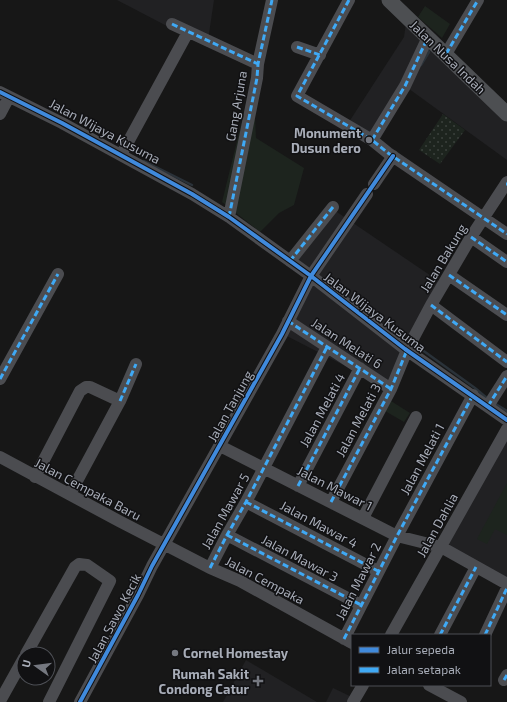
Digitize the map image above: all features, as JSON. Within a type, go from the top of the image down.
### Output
[{"type":"main road","name":"Jalan Nusa Indah","points":[[390,0],[507,114]]},
{"type":"street","name":"Gang Arjuna","points":[[229,217],[257,78],[258,64],[272,0]]},
{"type":"street","points":[[349,0],[297,96],[372,140],[507,234]]},
{"type":"street","points":[[446,54],[478,0]]},
{"type":"street","points":[[172,24],[258,64]]},
{"type":"street","points":[[121,155],[188,32]]},
{"type":"street","points":[[372,140],[405,86],[428,37]]},
{"type":"street","points":[[296,47],[320,55]]},
{"type":"street","points":[[0,114],[5,94]]},
{"type":"street","name":"Jalan Wijaya Kusuma","points":[[5,94],[121,155],[192,194],[229,217],[311,276],[407,350],[473,396],[489,404],[507,420]]},
{"type":"street","points":[[374,184],[393,156]]},
{"type":"street","name":"Jalan Bakung","points":[[407,350],[431,305],[471,237],[507,183]]},
{"type":"street","name":"Jalan Tanjung","points":[[164,543],[220,446],[311,276],[367,194]]},
{"type":"street","points":[[290,261],[333,207]]},
{"type":"street","points":[[471,237],[507,262]]},
{"type":"street","points":[[0,379],[58,274]]},
{"type":"street","points":[[449,275],[507,316]]},
{"type":"street","points":[[431,305],[507,362]]},
{"type":"street","name":"Jalan Melati 6","points":[[288,321],[391,389]]},
{"type":"street","name":"Jalan Mawar 5","points":[[210,568],[328,347]]},
{"type":"street","name":"Jalan Melati 3","points":[[331,502],[391,389],[407,350]]},
{"type":"street","points":[[70,494],[120,401],[136,364]]},
{"type":"street","name":"Jalan Melati 4","points":[[298,486],[360,368]]},
{"type":"street","points":[[489,404],[507,376]]},
{"type":"street","points":[[35,477],[80,391],[83,388],[90,387],[120,401]]},
{"type":"street","name":"Jalan Melati 1","points":[[397,536],[473,396]]},
{"type":"street","points":[[363,518],[416,417]]},
{"type":"street","name":"Jalan Dahlia","points":[[392,634],[507,428]]},
{"type":"street","name":"Jalan Mawar 1","points":[[220,446],[397,536],[441,547],[507,584]]},
{"type":"street","name":"Jalan Cempaka Baru","points":[[0,457],[35,477],[164,543]]},
{"type":"street","name":"Jalan Mawar 4","points":[[246,502],[378,571]]},
{"type":"street","name":"Jalan Mawar 3","points":[[227,535],[361,605]]},
{"type":"street","name":"Jalan Mawar 2","points":[[348,641],[361,605],[397,536]]},
{"type":"street","name":"Jalan Cempaka","points":[[164,543],[210,568],[240,581],[348,641]]},
{"type":"street","name":"Jalan Sawo Kecik","points":[[80,702],[138,595],[164,543]]},
{"type":"street","points":[[30,646],[74,567],[79,564],[87,565],[110,581],[49,702]]},
{"type":"street","points":[[441,634],[476,567]]},
{"type":"street","points":[[485,634],[507,588]]},
{"type":"street","points":[[0,701],[16,672]]},
{"type":"street","points":[[353,702],[362,686]]},
{"type":"street","points":[[432,686],[461,702]]},
{"type":"shaded area","points":[[117,0],[214,0],[207,47]]},
{"type":"shaded area","points":[[425,6],[450,24],[442,38],[418,17]]},
{"type":"shaded area","points":[[407,16],[431,34],[507,116],[507,160],[405,86],[370,141],[347,125],[404,37]]},
{"type":"shaded area","points":[[253,76],[256,138],[304,168],[294,205],[279,213],[260,232],[222,202]]},
{"type":"shaded area","points":[[443,114],[465,130],[440,164],[419,150]]},
{"type":"shaded area","points":[[331,208],[443,284],[386,387],[283,334],[313,274],[292,257]]},
{"type":"shaded area","points":[[391,401],[410,413],[404,422],[385,411]]},
{"type":"shaded area","points":[[507,432],[507,581],[444,546]]},
{"type":"shaded area","points":[[507,483],[507,535],[495,529],[487,544],[477,539]]},
{"type":"shaded area","name":"Rumah Sakit Condong Catur","points":[[246,660],[317,702],[223,702]]},
{"type":"shaded area","points":[[333,688],[354,698],[352,702],[326,702]]},
{"type":"waterway","points":[[421,65],[429,52],[427,49]]},
{"type":"waterway","points":[[144,161],[192,185]]},
{"type":"waterway","points":[[414,344],[488,399]]},
{"type":"waterway","points":[[494,403],[507,411]]},
{"type":"marked path","points":[[229,217],[257,78],[258,64],[272,0]]},
{"type":"marked path","points":[[349,0],[297,96],[372,140],[388,153],[507,234]]},
{"type":"marked path","points":[[446,54],[478,0]]},
{"type":"marked path","points":[[172,24],[258,64]]},
{"type":"marked path","points":[[372,140],[405,86],[428,37]]},
{"type":"marked path","points":[[297,47],[320,55]]},
{"type":"marked path","points":[[290,261],[333,207]]},
{"type":"marked path","points":[[471,237],[507,262]]},
{"type":"marked path","points":[[0,379],[58,274]]},
{"type":"marked path","points":[[449,275],[507,315]]},
{"type":"marked path","points":[[431,305],[507,362]]},
{"type":"marked path","points":[[288,321],[391,389]]},
{"type":"marked path","points":[[210,568],[327,347]]},
{"type":"marked path","points":[[331,502],[391,389],[407,350]]},
{"type":"marked path","points":[[120,401],[136,364]]},
{"type":"marked path","points":[[298,486],[360,368]]},
{"type":"marked path","points":[[488,406],[507,376]]},
{"type":"marked path","points":[[344,639],[397,536],[473,395]]},
{"type":"marked path","points":[[246,502],[378,571]]},
{"type":"marked path","points":[[227,535],[361,605]]},
{"type":"marked path","points":[[441,634],[476,567]]},
{"type":"marked path","points":[[485,634],[507,588]]},
{"type":"marked path","points":[[504,680],[507,675]]},
{"type":"cycle path","points":[[0,92],[62,123],[192,194],[229,217],[311,276],[405,349],[507,420]]},
{"type":"cycle path","points":[[80,702],[152,566],[282,334],[311,276],[393,156]]},
{"type":"place","name":"Monument Dusun dero","points":[[369,140]]},
{"type":"place","name":"Cornel Homestay","points":[[175,653]]},
{"type":"place","name":"Rumah Sakit Condong Catur","points":[[258,681]]}]
